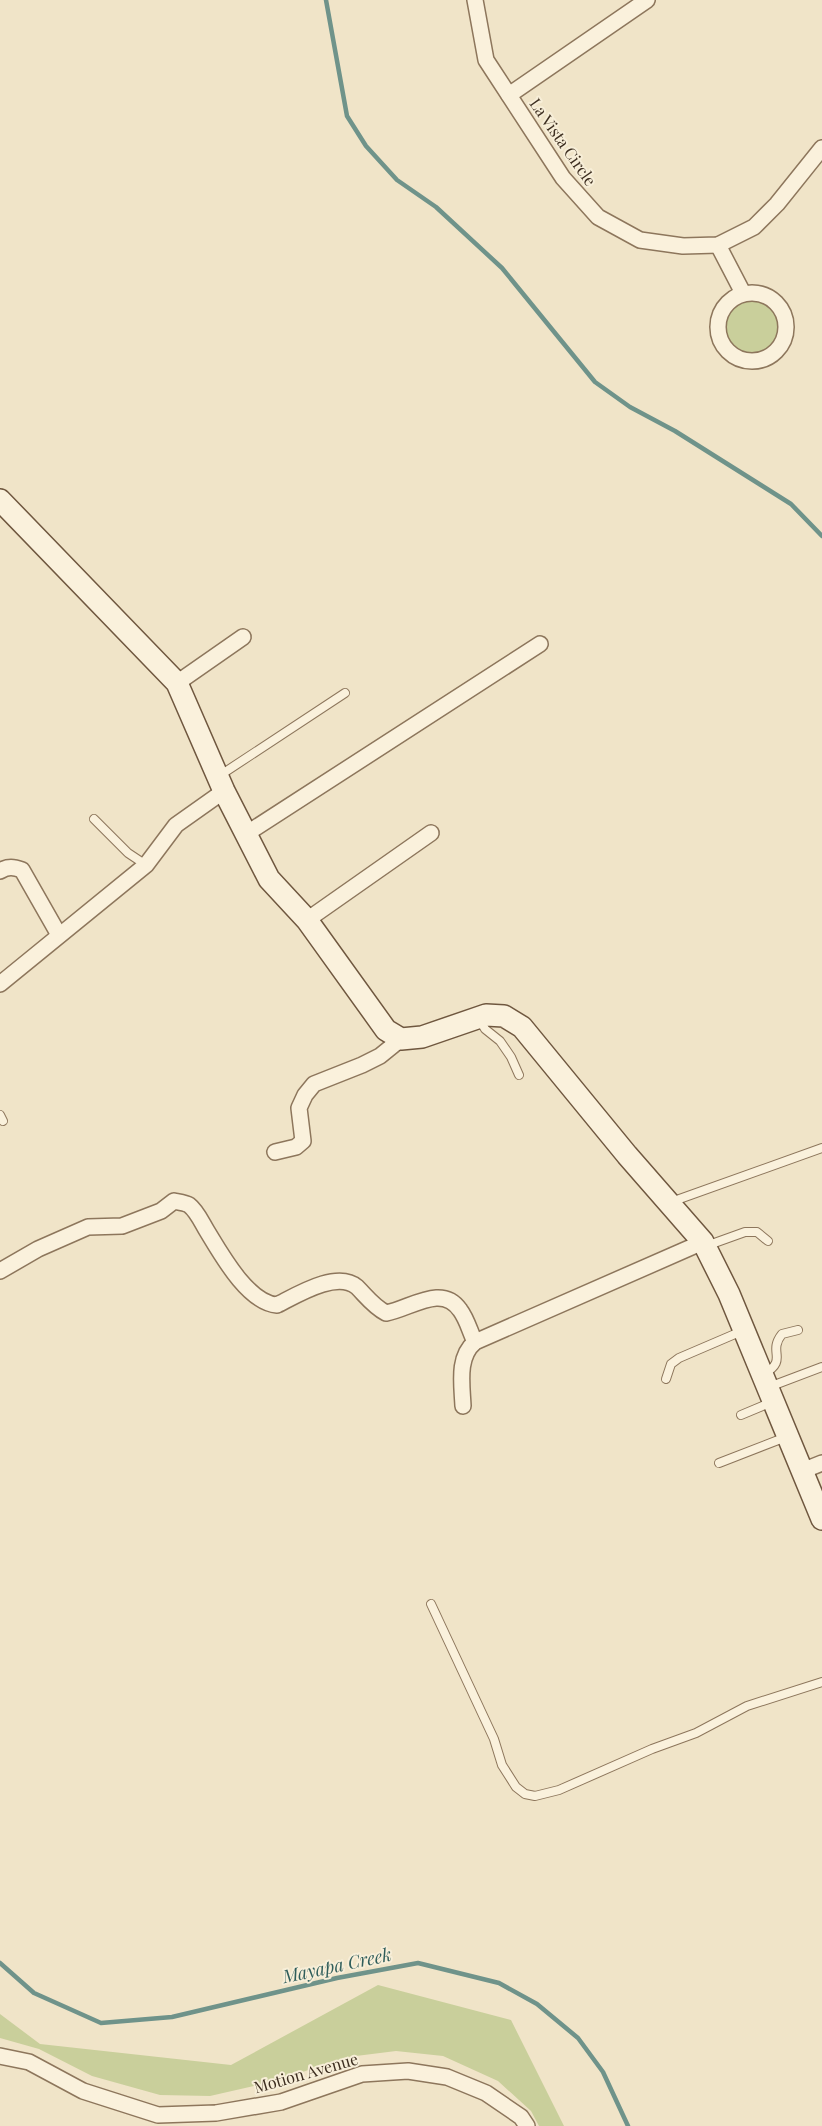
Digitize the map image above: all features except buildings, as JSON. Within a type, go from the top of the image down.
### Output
[{"type":"street","name":"La Vista Circle","points":[[475,0],[486,60],[563,178],[598,217],[640,240],[683,246],[718,245],[754,227],[777,204],[822,148]]},
{"type":"street","points":[[509,95],[647,0]]},
{"type":"street","points":[[718,245],[743,293]]},
{"type":"street","points":[[754,292],[765,295],[775,301],[782,311],[786,322],[786,334],[781,345],[774,354],[763,360],[752,362],[740,360],[730,354],[718,336],[719,314],[733,298],[743,293],[754,292]]},
{"type":"street","points":[[0,500],[177,683],[221,784],[269,879],[307,920],[386,1030],[401,1039]]},
{"type":"street","points":[[177,683],[243,637]]},
{"type":"street","points":[[246,834],[540,644]]},
{"type":"street","points":[[0,984],[146,865],[176,825],[221,784]]},
{"type":"street","points":[[307,920],[431,833]]},
{"type":"street","points":[[0,871],[13,867],[22,870],[59,935]]},
{"type":"street","points":[[275,1152],[296,1148],[303,1141],[299,1108],[305,1095],[314,1084],[380,1056],[401,1039],[422,1037],[486,1015],[504,1016],[522,1027],[627,1155],[704,1244],[729,1294],[822,1519]]},
{"type":"street","points":[[0,1271],[20,1258],[88,1227],[122,1226],[161,1211],[174,1201],[189,1205],[197,1214],[227,1263],[246,1286],[268,1304],[277,1305],[334,1280],[345,1280],[356,1286],[374,1307],[386,1313],[398,1311],[437,1296],[450,1299],[460,1310],[475,1342]]},
{"type":"street","points":[[463,1406],[463,1361],[469,1347],[475,1342],[704,1244]]},
{"type":"street","points":[[802,1471],[822,1463]]},
{"type":"street","name":"Motion Avenue","points":[[0,2056],[29,2062],[83,2091],[158,2121],[281,2102],[362,2074],[408,2070],[447,2077],[486,2093],[521,2116],[527,2126]]},
{"type":"lane","points":[[221,784],[345,693]]},
{"type":"lane","points":[[94,819],[128,853],[146,865]]},
{"type":"lane","points":[[479,1018],[484,1029],[500,1041],[511,1056],[519,1075]]},
{"type":"lane","points":[[669,1203],[822,1148]]},
{"type":"lane","points":[[704,1244],[745,1232],[757,1232],[768,1241]]},
{"type":"lane","points":[[666,1379],[671,1364],[679,1358],[744,1330]]},
{"type":"lane","points":[[768,1388],[777,1363],[776,1342],[782,1334],[798,1330]]},
{"type":"lane","points":[[741,1415],[768,1388],[822,1368]]},
{"type":"lane","points":[[719,1463],[788,1437]]},
{"type":"lane","points":[[431,1604],[494,1739],[502,1765],[516,1787],[525,1794],[535,1796],[559,1790],[652,1749],[696,1733],[747,1706],[822,1682]]},
{"type":"green space","points":[[751,300],[762,302],[771,308],[777,317],[779,328],[777,339],[771,348],[762,354],[751,356],[740,354],[731,348],[725,339],[723,328],[725,317],[731,308],[740,302]]},
{"type":"green space","points":[[378,1985],[511,2020],[564,2126],[539,2126],[531,2111],[498,2081],[443,2056],[396,2051],[348,2057],[272,2082],[210,2096],[160,2095],[92,2076],[39,2049],[0,2038],[0,2014],[40,2044],[231,2065]]},
{"type":"waterway","points":[[326,0],[347,116],[366,146],[397,180],[436,207],[502,268],[595,382],[630,407],[675,431],[791,504],[822,536]]},
{"type":"waterway","name":"Mayapa Creek","points":[[0,1963],[34,1993],[101,2023],[172,2017],[337,1978],[418,1963],[499,1983],[537,2004],[578,2038],[603,2072],[628,2126]]}]
